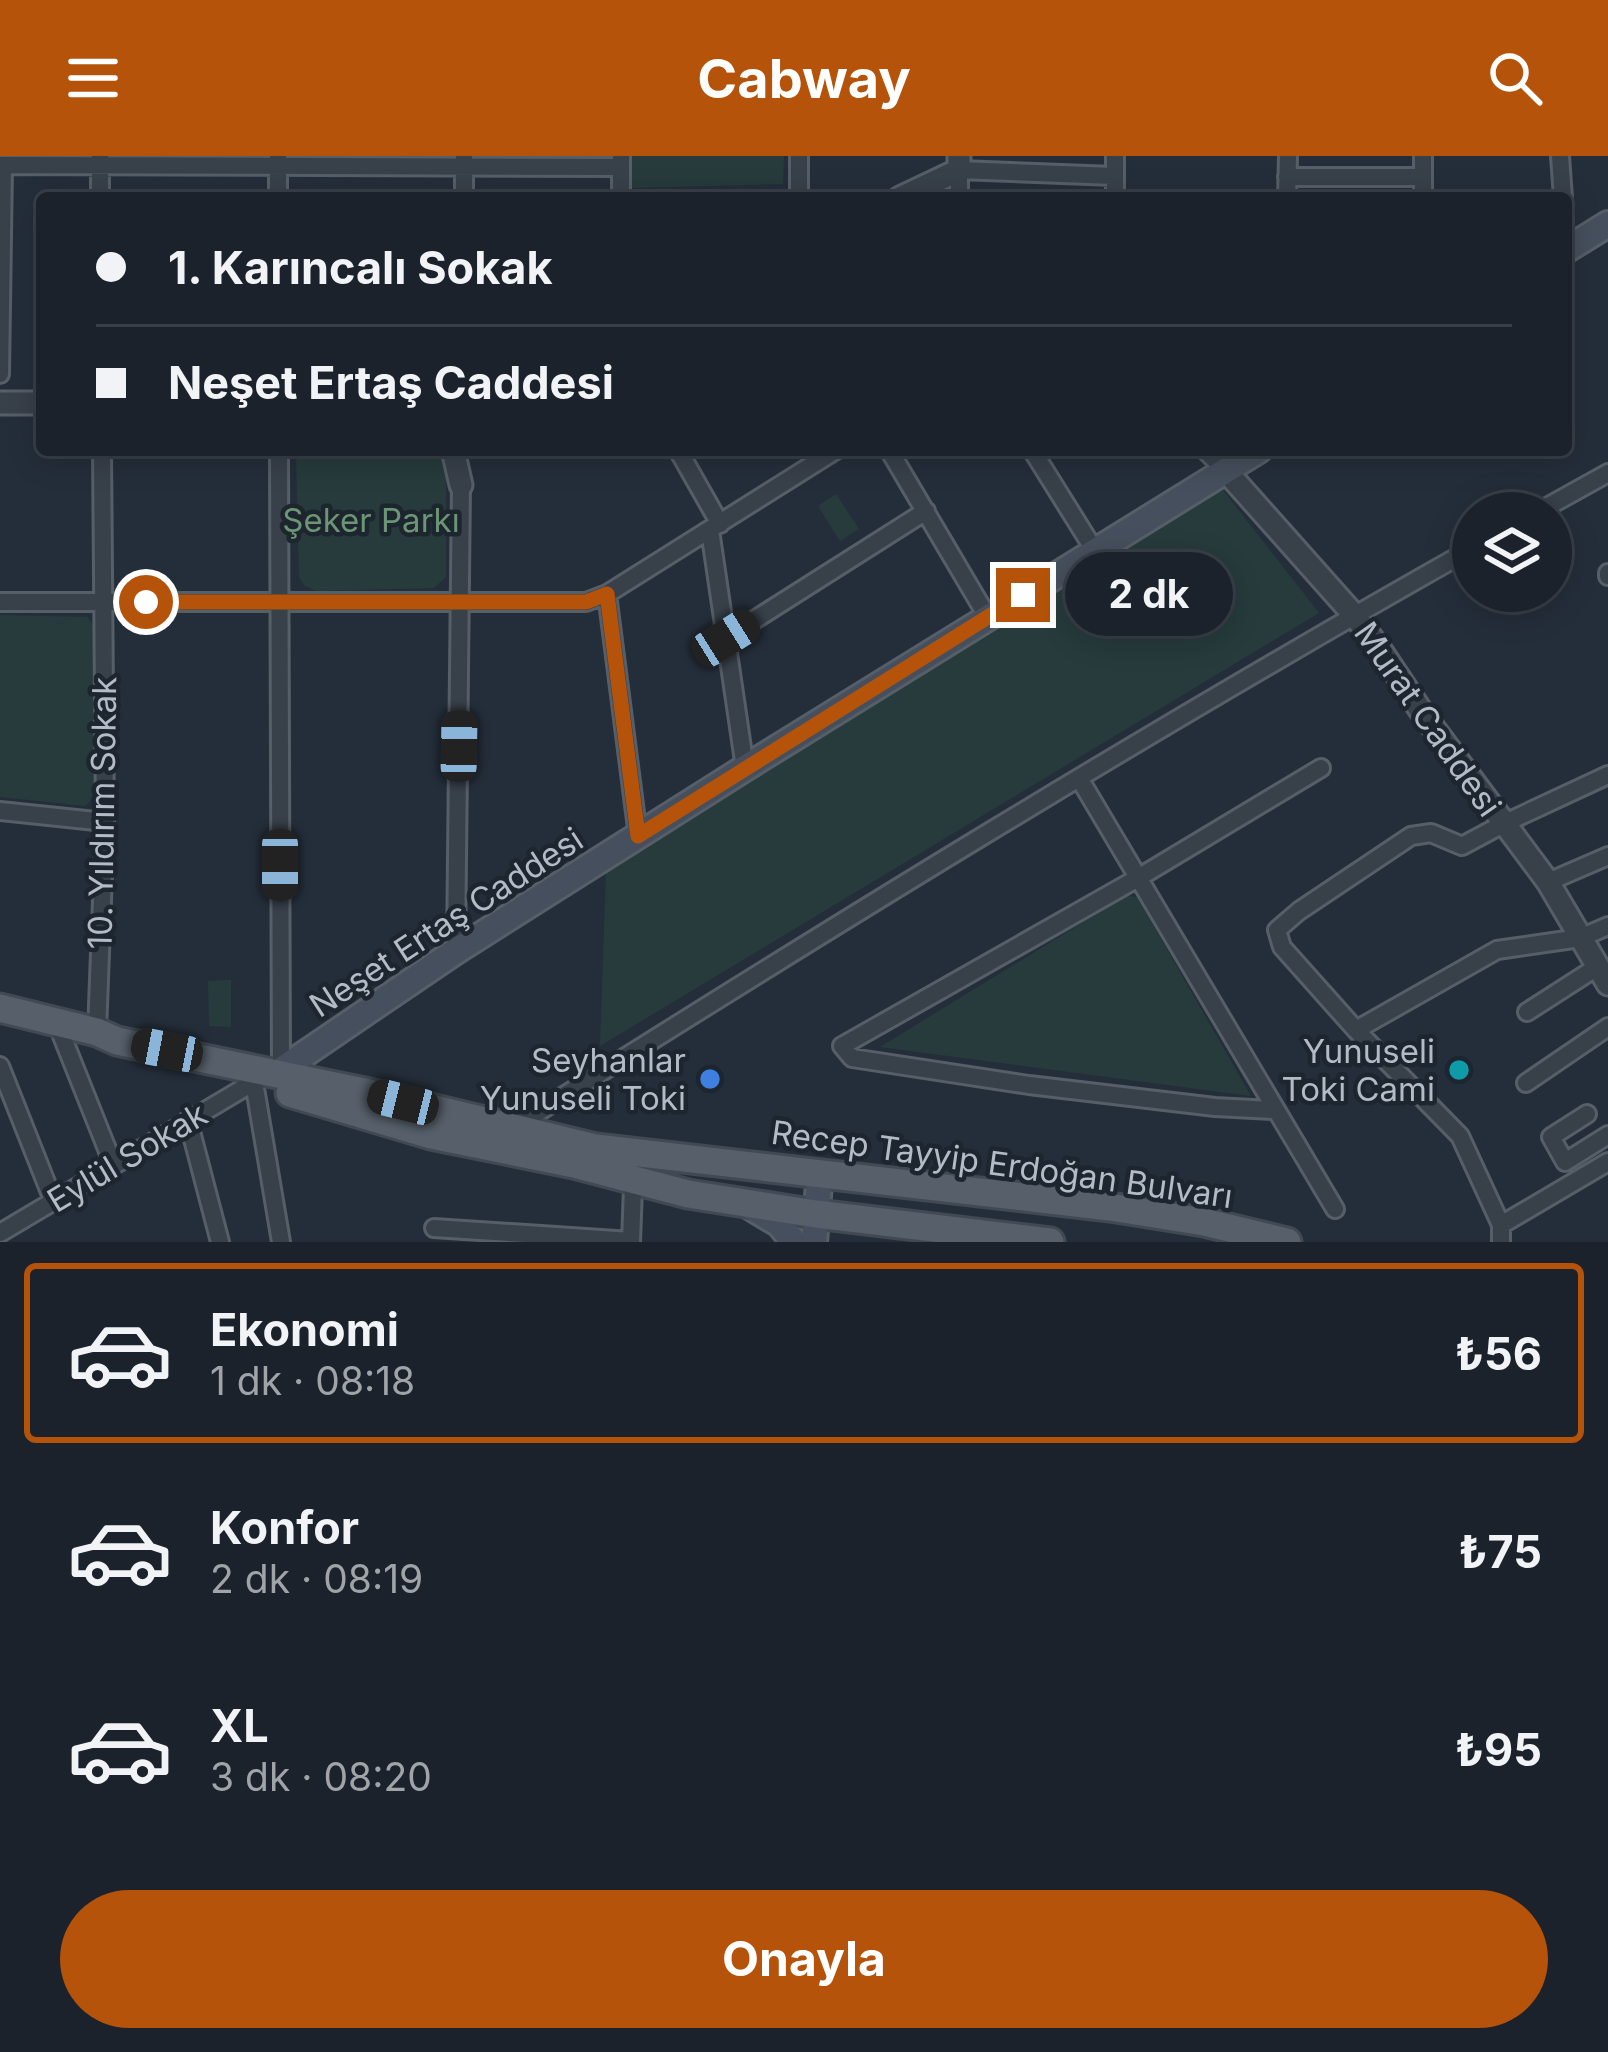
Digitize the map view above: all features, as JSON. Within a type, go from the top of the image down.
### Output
[{"type":"main road","points":[[1572,245],[1608,224]]},
{"type":"main road","name":"Neşet Ertaş Caddesi","points":[[272,1075],[456,951],[1249,456]]},
{"type":"main road","points":[[0,1008],[117,1041],[512,1129],[708,1198],[742,1202],[815,1228],[1050,1242]]},
{"type":"main road","points":[[0,1022],[272,1075],[431,1135],[578,1154]]},
{"type":"main road","name":"Recep Tayyip Erdoğan Bulvarı","points":[[578,1154],[596,1164],[671,1180],[692,1176],[669,1157],[1110,1208],[1204,1222],[1286,1242]]},
{"type":"main road","points":[[815,1228],[820,1173]]},
{"type":"main road","points":[[742,1202],[779,1224],[794,1242]]},
{"type":"street","points":[[799,192],[800,156]]},
{"type":"street","points":[[1114,192],[1115,156]]},
{"type":"street","points":[[1287,192],[1288,156]]},
{"type":"street","points":[[1423,156],[1423,192]]},
{"type":"street","points":[[1560,156],[1563,192]]},
{"type":"street","points":[[100,160],[100,192]]},
{"type":"street","points":[[0,374],[2,165],[100,160],[621,162],[622,192]]},
{"type":"street","points":[[278,161],[278,192]]},
{"type":"street","points":[[464,161],[464,192]]},
{"type":"street","points":[[910,192],[959,163],[1114,176]]},
{"type":"street","points":[[1287,177],[1423,177]]},
{"type":"street","points":[[0,403],[36,403]]},
{"type":"street","name":"10. Yıldırım Sokak","points":[[98,1032],[105,822],[102,456]]},
{"type":"street","points":[[279,456],[272,1075],[281,1242]]},
{"type":"street","points":[[454,456],[460,485],[461,603],[456,951]]},
{"type":"street","points":[[460,485],[467,456]]},
{"type":"street","points":[[681,456],[715,527],[745,768]]},
{"type":"street","points":[[0,602],[586,602],[607,594],[827,456]]},
{"type":"street","points":[[893,456],[987,616]]},
{"type":"street","points":[[1036,456],[1095,551]]},
{"type":"street","points":[[1210,456],[1226,471]]},
{"type":"street","name":"Murat Caddesi","points":[[1226,471],[1354,615],[1548,882],[1603,975]]},
{"type":"street","points":[[1572,493],[1608,473]]},
{"type":"street","points":[[726,638],[926,512]]},
{"type":"street","points":[[512,1129],[1079,778],[1452,560]]},
{"type":"street","points":[[607,594],[638,836]]},
{"type":"street","points":[[1274,1110],[933,1072],[851,1058],[842,1046],[1138,878],[1321,767]]},
{"type":"street","points":[[1608,775],[1462,846],[1431,833],[1411,836],[1277,930],[1282,947],[1460,1136],[1501,1233],[1608,1162]]},
{"type":"street","points":[[1079,778],[1335,1209]]},
{"type":"street","points":[[0,812],[105,822]]},
{"type":"street","points":[[1548,882],[1608,856]]},
{"type":"street","points":[[1356,1030],[1497,950],[1580,938],[1608,926]]},
{"type":"street","points":[[1527,1012],[1603,975]]},
{"type":"street","points":[[1526,1083],[1608,1027]]},
{"type":"street","points":[[62,1036],[112,1164]]},
{"type":"street","points":[[0,1066],[53,1200]]},
{"type":"street","name":"Eylül Sokak","points":[[1,1238],[112,1164],[272,1075]]},
{"type":"street","points":[[565,1095],[559,1121],[578,1154]]},
{"type":"street","points":[[1576,1181],[1551,1137],[1587,1114]]},
{"type":"street","points":[[188,1120],[220,1242]]},
{"type":"street","points":[[1565,1162],[1608,1135]]},
{"type":"street","points":[[434,1228],[631,1242],[633,1187]]},
{"type":"green space","points":[[627,156],[784,156],[783,184],[628,188]]},
{"type":"green space","name":"Şeker Parkı","points":[[296,456],[443,456],[446,577],[434,588],[316,591],[299,578]]},
{"type":"green space","points":[[1219,485],[1319,613],[600,1046],[606,871]]},
{"type":"green space","points":[[836,494],[859,529],[840,541],[818,506]]},
{"type":"green space","points":[[0,615],[87,617],[94,626],[95,797],[85,806],[0,797]]},
{"type":"green space","points":[[1126,896],[1137,897],[1251,1096],[880,1047]]},
{"type":"green space","points":[[231,980],[231,1027],[209,1026],[208,981]]},
{"type":"place","name":"Yunuseli Toki Cami","points":[[1459,1070]]},
{"type":"place","name":"Seyhanlar Yunuseli Toki","points":[[710,1079]]},
{"type":"route","points":[[146,602],[586,602],[607,594],[638,836],[1023,595]]}]
